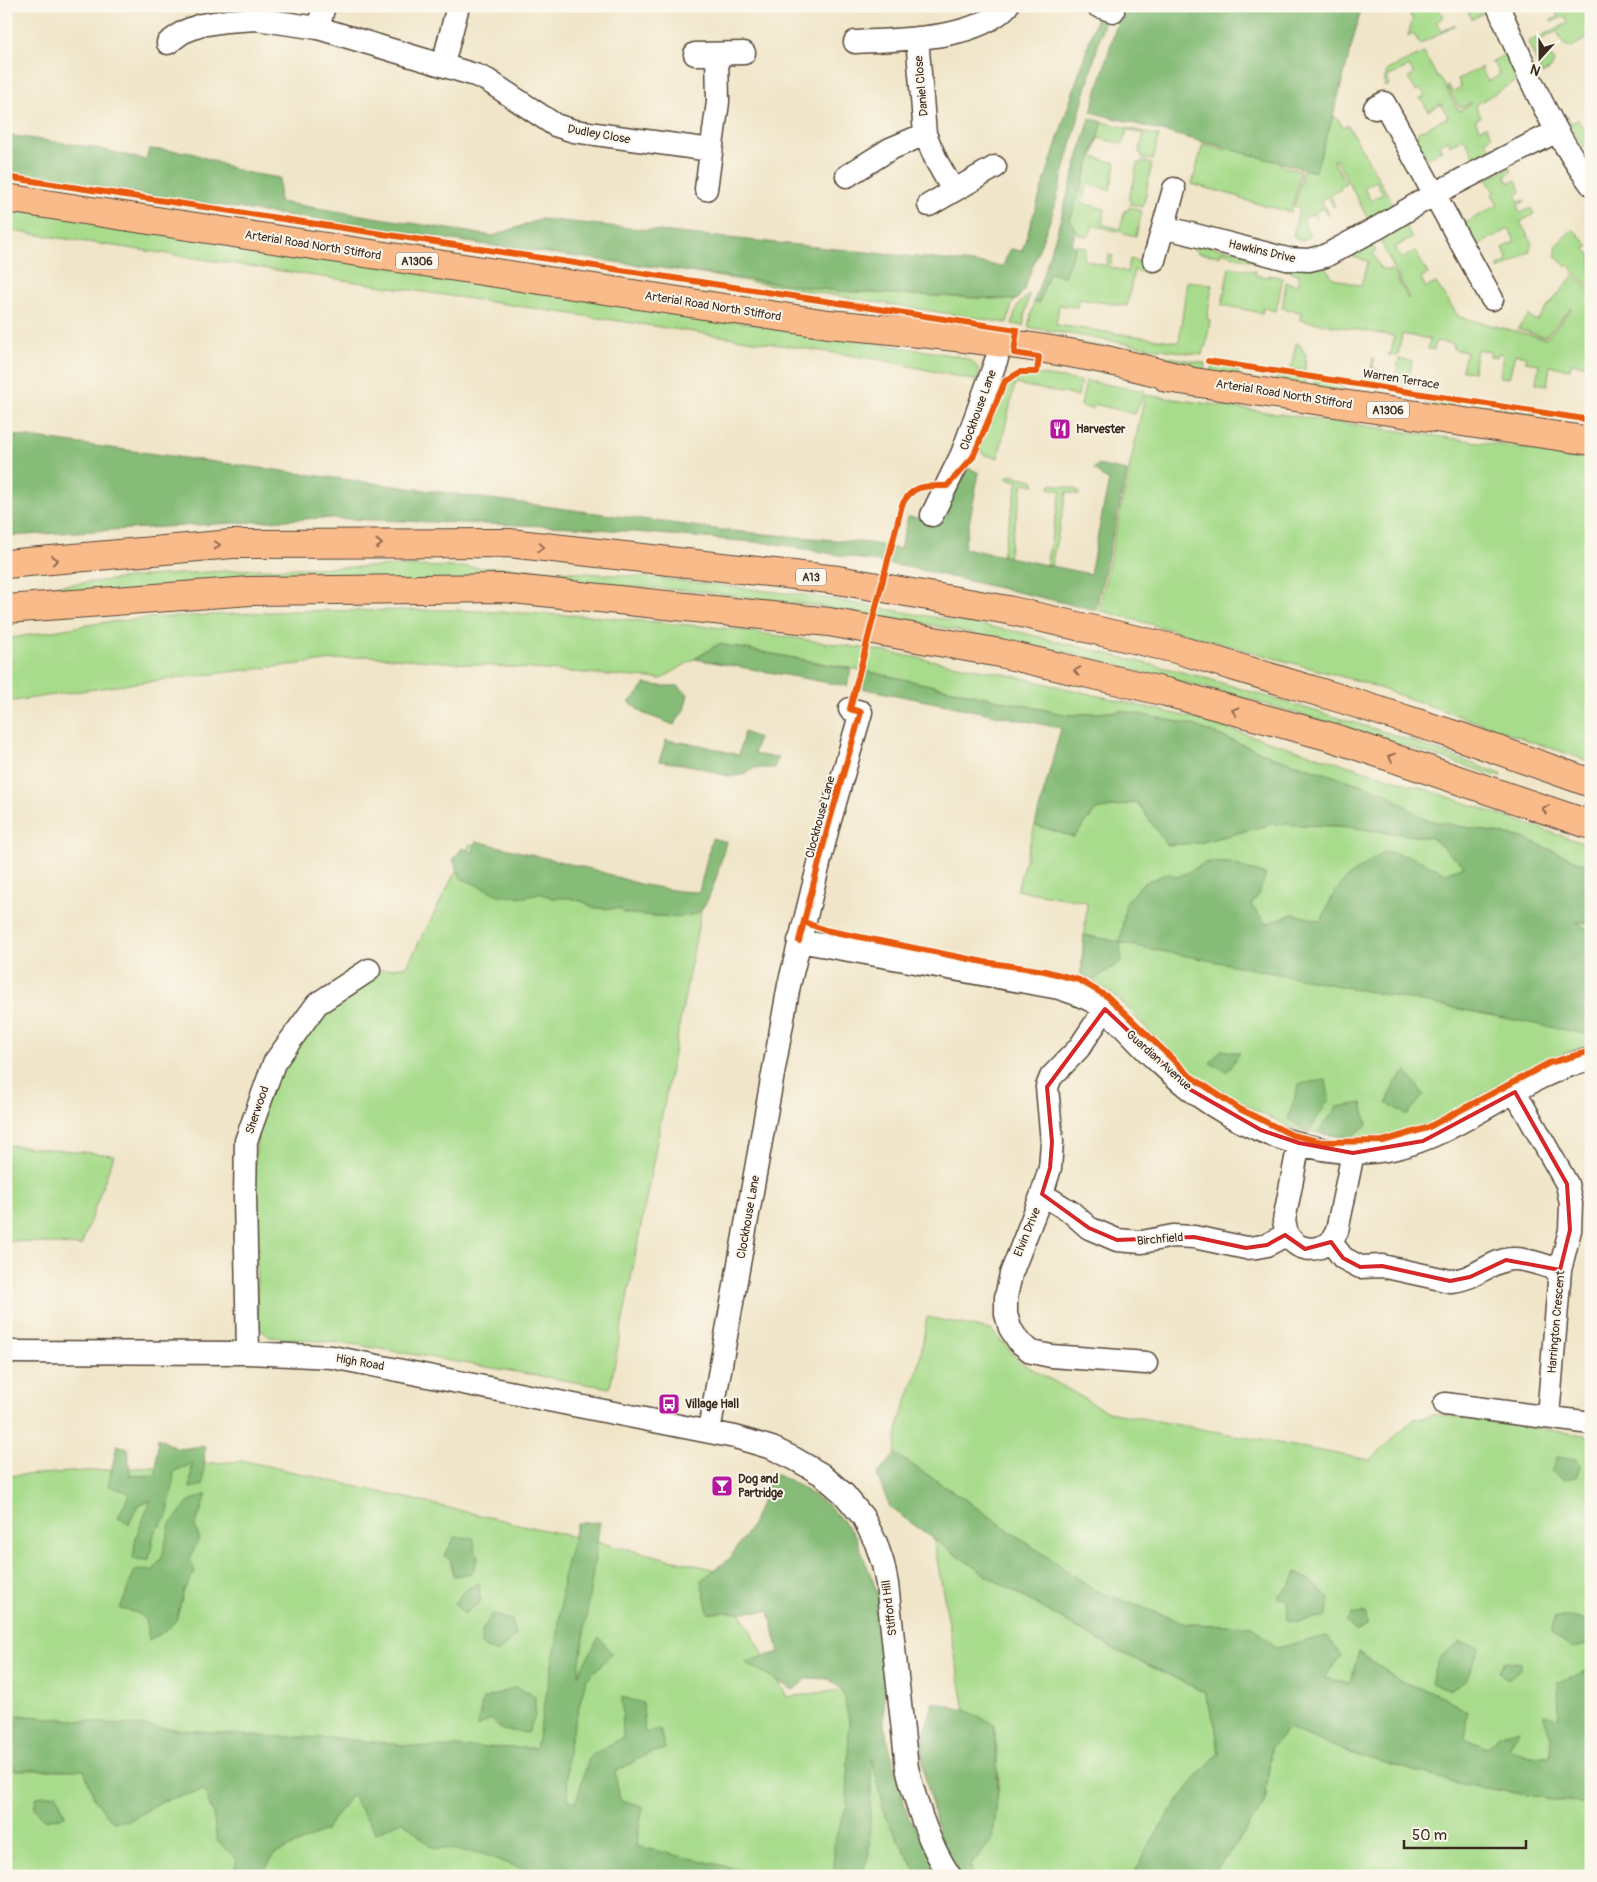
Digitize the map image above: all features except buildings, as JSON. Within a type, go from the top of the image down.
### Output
[{"type":"main road","name":"Arterial Road North Stifford","points":[[6,198],[828,324],[941,334],[1001,342],[1093,357],[1185,379]]},
{"type":"main road","name":"Arterial Road North Stifford","points":[[828,324],[939,349],[997,358],[1089,371],[1185,379],[1591,441]]},
{"type":"main road","name":"A13","points":[[6,564],[232,544],[509,543],[838,580],[1008,610],[1176,649],[1449,733],[1591,783]]},
{"type":"main road","points":[[6,609],[250,591],[504,588],[830,622],[1000,653],[1166,692],[1331,737],[1591,825]]},
{"type":"street","points":[[318,28],[324,6]]},
{"type":"street","points":[[443,64],[458,6]]},
{"type":"street","name":"Daniel Close","points":[[855,42],[917,38],[961,31],[989,21],[1007,6]]},
{"type":"street","points":[[1498,6],[1557,131],[1591,184]]},
{"type":"street","name":"Dudley Close","points":[[168,43],[184,32],[196,16],[256,19],[318,28],[443,64],[487,80],[554,125],[574,131],[618,138],[712,150]]},
{"type":"street","name":"Daniel Close","points":[[917,38],[925,134],[937,162],[953,190]]},
{"type":"street","points":[[706,189],[718,102],[706,54],[744,52]]},
{"type":"street","points":[[1375,108],[1384,103],[1492,299]]},
{"type":"street","name":"Hawkins Drive","points":[[1164,227],[1287,259],[1310,260],[1325,256],[1434,194],[1557,131]]},
{"type":"street","name":"Daniel Close","points":[[847,176],[890,149],[925,134]]},
{"type":"street","points":[[929,205],[994,167]]},
{"type":"street","points":[[1154,260],[1174,189]]},
{"type":"street","name":"Clockhouse Lane","points":[[932,514],[962,454],[997,358]]},
{"type":"street","name":"Clockhouse Lane","points":[[709,1431],[799,940],[859,706]]},
{"type":"street","name":"Guardian Avenue","points":[[799,940],[1059,988],[1086,997],[1106,1009],[1150,1054],[1191,1090],[1230,1115],[1261,1130],[1327,1150],[1353,1153],[1391,1149],[1424,1141],[1553,1071],[1591,1059]]},
{"type":"street","name":"Sherwood","points":[[248,1353],[245,1196],[246,1141],[274,1063],[317,1004],[369,970]]},
{"type":"street","name":"Elvin Drive","points":[[1106,1009],[1079,1048],[1051,1077],[1047,1087],[1052,1142],[1050,1168],[1011,1274],[1006,1297],[1006,1314],[1010,1328],[1019,1342],[1032,1352],[1051,1356],[1146,1363]]},
{"type":"street","name":"Harrington Crescent","points":[[1515,1092],[1567,1184],[1572,1204],[1570,1230],[1560,1270],[1548,1417]]},
{"type":"street","points":[[1299,1143],[1284,1221],[1287,1234],[1297,1246],[1305,1249],[1323,1247],[1331,1242],[1337,1230],[1353,1153]]},
{"type":"street","name":"Birchfield","points":[[1042,1194],[1071,1212],[1089,1228],[1117,1240],[1142,1242],[1173,1236],[1194,1237],[1246,1248],[1267,1245],[1287,1234]]},
{"type":"street","points":[[1331,1242],[1343,1258],[1360,1267],[1382,1266],[1450,1281],[1470,1277],[1506,1260],[1521,1260],[1560,1270]]},
{"type":"street","name":"High Road","points":[[6,1352],[304,1354],[361,1362],[709,1431]]},
{"type":"street","points":[[1445,1404],[1591,1423]]},
{"type":"street","name":"Stifford Hill","points":[[709,1431],[772,1448],[795,1459],[821,1474],[844,1494],[863,1517],[876,1543],[883,1564],[907,1768],[914,1798],[927,1833],[950,1876]]},
{"type":"highlighted area","points":[[1105,1009],[1191,1090],[1261,1130],[1299,1143],[1353,1153],[1423,1141],[1515,1092],[1567,1184],[1570,1230],[1560,1270],[1506,1260],[1470,1277],[1450,1281],[1382,1266],[1360,1267],[1343,1258],[1331,1242],[1305,1249],[1285,1235],[1267,1245],[1246,1248],[1194,1237],[1117,1240],[1089,1228],[1042,1194],[1050,1168],[1052,1142],[1047,1087]]},
{"type":"green space","points":[[1122,6],[1362,6],[1333,116],[1315,172],[1091,112]]},
{"type":"green space","points":[[1407,6],[1437,6],[1444,17],[1436,22],[1442,31],[1456,25],[1420,44],[1413,33],[1408,36],[1413,18],[1410,17],[1411,11]]},
{"type":"green space","points":[[1465,6],[1489,6],[1490,10],[1472,19]]},
{"type":"green space","points":[[1544,6],[1553,6],[1545,10]]},
{"type":"green space","points":[[1553,6],[1586,6],[1591,14],[1591,36],[1570,48],[1567,45],[1564,46],[1557,31],[1536,42],[1544,58],[1550,55],[1554,61],[1551,69],[1542,74],[1528,42],[1568,23],[1565,16],[1552,22],[1551,20],[1558,17]]},
{"type":"green space","points":[[1097,17],[1105,19],[1053,212],[1023,292],[1016,300],[837,291],[487,245],[6,174],[6,135],[92,147],[146,160],[149,149],[189,152],[243,172],[280,178],[279,202],[493,236],[541,219],[1003,266],[1010,249],[1022,251]]},
{"type":"green space","points":[[1506,51],[1519,79],[1475,105],[1481,117],[1475,120],[1480,129],[1486,126],[1492,136],[1485,141],[1491,150],[1497,147],[1500,149],[1477,162],[1464,138],[1451,144],[1451,146],[1448,140],[1439,145],[1442,151],[1440,150],[1427,159],[1416,140],[1418,132],[1448,117],[1441,104],[1428,111],[1421,98],[1425,96],[1421,89],[1416,91],[1408,78],[1414,75],[1409,66],[1386,78],[1389,85],[1385,87],[1384,84],[1387,70],[1424,53],[1459,111],[1472,103],[1460,108],[1447,87],[1449,86],[1452,92],[1461,87],[1458,79],[1482,67],[1481,69],[1488,81],[1500,75],[1494,62],[1491,62],[1506,54]]},
{"type":"green space","points":[[1333,116],[1338,119],[1343,127],[1348,125],[1394,206],[1372,219],[1367,217],[1336,159],[1333,160],[1346,183],[1340,186],[1341,189],[1330,195],[1335,206],[1333,207],[1328,196],[1321,200],[1328,214],[1323,208],[1314,213],[1317,220],[1313,214],[1303,219],[1310,236],[1302,241],[1296,239],[1293,235],[1300,208],[1294,206],[1304,169],[1315,172]],"holes":[[[1376,181],[1383,194],[1371,201],[1364,188]]]},
{"type":"green space","points":[[1567,116],[1571,123],[1578,120],[1582,127],[1591,123],[1591,133],[1587,136],[1591,144],[1586,147],[1582,146],[1565,118]]},
{"type":"green space","points":[[1090,118],[1103,122],[1070,220],[1077,231],[1071,244],[1076,247],[1064,276],[1049,273],[1039,303],[1034,302],[1056,235]]},
{"type":"green space","points":[[1103,122],[1159,136],[1153,160],[1142,158],[1142,154],[1139,153],[1144,134],[1127,130],[1123,144],[1098,138],[1093,157],[1116,163],[1110,190],[1087,184],[1082,203],[1105,209],[1102,224],[1120,229],[1125,210],[1128,211],[1129,207],[1142,211],[1136,236],[1093,225],[1087,237],[1078,234],[1070,220]]},
{"type":"green space","points":[[1203,144],[1226,150],[1227,148],[1282,163],[1281,166],[1301,171],[1291,212],[1192,184]]},
{"type":"green space","points":[[1141,161],[1152,164],[1143,207],[1130,204],[1131,200],[1128,199],[1134,182],[1137,163],[1140,164]]},
{"type":"green space","points":[[1510,167],[1511,172],[1505,176],[1509,183],[1516,180],[1521,192],[1516,195],[1519,202],[1526,200],[1517,206],[1521,213],[1531,208],[1534,214],[1520,222],[1532,243],[1529,252],[1499,270],[1497,267],[1508,261],[1503,248],[1515,241],[1509,229],[1478,245],[1471,242],[1457,215],[1460,214],[1465,223],[1498,205],[1492,194],[1494,192],[1486,179]]},
{"type":"green space","points":[[6,207],[957,356],[971,361],[977,367],[978,381],[882,360],[6,230]]},
{"type":"green space","points":[[1405,224],[1412,238],[1395,247],[1402,259],[1415,251],[1428,274],[1421,278],[1426,288],[1436,283],[1459,317],[1546,339],[1571,308],[1545,337],[1517,329],[1529,315],[1536,321],[1574,275],[1589,288],[1591,287],[1591,320],[1585,339],[1591,341],[1591,366],[1571,363],[1570,369],[1550,366],[1547,385],[1536,383],[1539,364],[1526,362],[1526,356],[1515,354],[1509,378],[1500,377],[1503,354],[1497,353],[1496,357],[1490,356],[1490,352],[1477,349],[1473,372],[1462,370],[1466,352],[1453,349],[1454,344],[1436,341],[1434,350],[1428,349],[1430,339],[1402,334],[1398,356],[1388,355],[1388,353],[1391,353],[1394,336],[1300,320],[1301,312],[1282,308],[1286,282],[1297,285],[1299,274],[1220,252],[1220,256],[1197,253],[1194,249],[1194,244],[1324,266],[1333,278],[1361,286],[1368,261],[1353,257],[1352,251],[1370,242],[1376,252],[1373,254],[1380,268],[1388,271],[1392,269],[1408,299],[1381,242],[1381,236]]},
{"type":"green space","points":[[1573,229],[1589,246],[1585,249],[1591,255],[1591,283],[1589,285],[1572,271],[1573,269],[1568,264],[1566,266],[1555,256],[1557,249],[1555,246]]},
{"type":"green space","points":[[1076,245],[1086,248],[1083,259],[1106,266],[1109,255],[1113,256],[1110,267],[1127,272],[1130,259],[1144,263],[1143,266],[1147,267],[1146,273],[1134,270],[1127,306],[1079,299],[1077,307],[1059,305],[1056,325],[1179,342],[1187,281],[1212,285],[1207,319],[1210,320],[1206,346],[1204,346],[1202,355],[1028,327],[1034,302],[1039,303],[1049,273],[1064,276]]},
{"type":"green space","points":[[1229,267],[1255,271],[1255,275],[1283,278],[1276,311],[1263,308],[1262,313],[1222,305]]},
{"type":"green space","points":[[671,269],[837,291],[1016,300],[1012,304],[1007,323]]},
{"type":"green space","points":[[1029,294],[1023,326],[1012,324],[1017,306]]},
{"type":"green space","points":[[1022,334],[1205,363],[1204,370]]},
{"type":"green space","points":[[1296,343],[1299,344],[1306,355],[1305,371],[1291,369]]},
{"type":"green space","points":[[1373,358],[1373,368],[1382,374],[1381,383],[1369,381]]},
{"type":"green space","points":[[1399,359],[1412,361],[1407,387],[1394,385]]},
{"type":"green space","points":[[1214,363],[1239,367],[1238,376],[1211,372]]},
{"type":"green space","points":[[1277,373],[1305,378],[1304,386],[1276,382]]},
{"type":"green space","points":[[1023,375],[1041,375],[1081,381],[1078,396],[1015,384],[998,458],[985,455],[979,450],[1006,384]]},
{"type":"green space","points":[[1315,379],[1343,384],[1342,392],[1314,387]]},
{"type":"green space","points":[[1086,381],[1145,391],[1135,414],[1094,404],[1093,409],[1081,406]]},
{"type":"green space","points":[[1145,395],[1591,458],[1591,762],[1365,683],[1099,610]]},
{"type":"green space","points":[[1426,397],[1452,401],[1452,409],[1425,404]]},
{"type":"green space","points":[[1480,405],[1535,414],[1534,421],[1479,413]]},
{"type":"green space","points":[[6,434],[730,531],[869,543],[900,549],[908,517],[939,520],[969,468],[979,473],[964,548],[1090,574],[1109,480],[1102,477],[1094,469],[1097,465],[1127,471],[1096,610],[912,568],[777,544],[576,527],[320,518],[6,536]]},
{"type":"green space","points":[[1010,475],[1033,480],[1035,485],[1023,483],[1008,557],[1002,556],[1018,481],[1006,478]]},
{"type":"green space","points":[[1052,484],[1075,489],[1079,492],[1079,495],[1067,492],[1051,566],[1046,565],[1061,491],[1049,488]]},
{"type":"green space","points":[[409,566],[508,568],[646,577],[812,596],[1019,632],[1202,677],[1395,735],[1501,774],[1500,777],[1390,741],[1234,695],[1050,649],[925,624],[817,606],[695,591],[555,581],[6,601],[6,591],[148,576],[254,569]]},
{"type":"green space","points":[[453,610],[589,616],[732,629],[869,649],[1000,673],[1193,718],[1431,791],[1591,846],[1591,867],[1523,838],[1426,820],[1384,792],[1271,756],[1193,725],[1123,711],[1068,715],[865,671],[719,644],[661,679],[368,656],[143,682],[6,702],[6,639],[100,623],[150,618],[296,611]]},
{"type":"green space","points":[[719,644],[851,669],[847,686],[695,659]]},
{"type":"green space","points":[[865,671],[1068,715],[1123,711],[1193,725],[1271,756],[1384,792],[1426,820],[1523,838],[1591,867],[1591,922],[1576,922],[1591,932],[1591,1035],[1120,943],[1122,961],[1092,981],[1081,974],[1084,935],[1120,942],[1126,902],[1142,884],[1168,873],[1178,877],[1207,862],[1230,863],[1266,875],[1258,895],[1251,905],[1266,924],[1293,914],[1321,921],[1334,893],[1347,878],[1385,851],[1415,858],[1446,873],[1464,866],[1432,838],[1339,826],[1272,824],[1198,843],[1167,845],[1137,802],[1096,810],[1074,837],[1035,825],[1061,728],[861,688]]},
{"type":"green space","points":[[645,684],[678,686],[688,694],[684,710],[674,725],[642,713],[629,702],[640,692]]},
{"type":"green space","points":[[744,732],[758,738],[754,754],[778,758],[774,768],[753,768],[746,773],[733,776],[693,766],[659,761],[666,740],[700,745],[739,755]]},
{"type":"green space","points":[[1137,802],[1198,843],[1272,824],[1339,826],[1432,838],[1478,877],[1575,922],[1591,922],[1591,1044],[1543,1061],[1427,1125],[1390,1135],[1350,1138],[1297,1130],[1254,1110],[1197,1076],[1158,1041],[1118,998],[1081,974],[1087,902],[1017,890],[1035,825],[1074,837],[1096,810]]},
{"type":"green space","points":[[712,838],[726,842],[719,870],[707,901],[702,908],[697,913],[683,916],[624,913],[620,909],[593,908],[584,902],[570,898],[553,898],[539,893],[527,897],[501,896],[461,878],[453,860],[462,848],[473,853],[476,841],[595,870],[639,884],[678,891],[699,892]]},
{"type":"green space","points":[[470,844],[702,906],[610,1388],[352,1344],[270,1337],[258,1328],[254,1172],[259,1116],[279,1069],[336,999],[375,971],[407,966]]},
{"type":"green space","points":[[1221,1050],[1240,1053],[1227,1072],[1210,1063]]},
{"type":"green space","points":[[1406,1071],[1424,1095],[1407,1115],[1387,1103],[1394,1084]]},
{"type":"green space","points":[[1326,1080],[1329,1099],[1309,1132],[1288,1119],[1299,1084]]},
{"type":"green space","points":[[1362,1103],[1367,1125],[1350,1138],[1318,1133],[1337,1107]]},
{"type":"green space","points":[[6,1145],[114,1155],[81,1246],[6,1240]]},
{"type":"green space","points":[[927,1317],[991,1330],[1020,1362],[1108,1412],[1370,1460],[1414,1419],[1436,1414],[1591,1436],[1591,1677],[1586,1671],[1559,1717],[1543,1715],[1552,1737],[1551,1756],[1529,1756],[1507,1748],[1518,1730],[1501,1734],[1486,1748],[1465,1738],[1445,1697],[1400,1681],[1359,1652],[1350,1683],[1324,1678],[1327,1636],[1276,1649],[1252,1626],[1187,1624],[1094,1590],[963,1498],[895,1454],[899,1423],[918,1370]]},
{"type":"green space","points":[[158,1438],[178,1449],[205,1446],[203,1485],[190,1488],[192,1464],[174,1471],[169,1514],[154,1533],[149,1560],[133,1559],[136,1537],[151,1500],[138,1505],[129,1524],[118,1518],[130,1493],[108,1486],[117,1445],[128,1448],[130,1476],[156,1475]]},
{"type":"green space","points":[[895,1454],[963,1498],[1094,1590],[1187,1624],[1252,1626],[1276,1648],[1327,1636],[1341,1656],[1324,1678],[1350,1683],[1359,1652],[1400,1681],[1445,1697],[1467,1712],[1465,1738],[1486,1748],[1501,1734],[1519,1729],[1508,1748],[1529,1756],[1551,1756],[1552,1737],[1542,1714],[1559,1717],[1558,1682],[1587,1671],[1591,1677],[1591,1806],[1457,1783],[1353,1754],[1288,1728],[1271,1748],[1265,1804],[1229,1853],[1209,1876],[1133,1876],[1150,1843],[1171,1811],[1219,1753],[1215,1724],[1204,1692],[1112,1648],[987,1576],[890,1508],[877,1475]]},
{"type":"green space","points":[[1557,1457],[1577,1459],[1581,1465],[1576,1478],[1564,1480],[1551,1472]]},
{"type":"green space","points":[[246,1461],[717,1570],[787,1697],[864,1687],[922,1876],[6,1876],[6,1476]]},
{"type":"green space","points":[[773,1473],[798,1485],[830,1507],[855,1535],[878,1594],[884,1662],[884,1725],[898,1781],[908,1816],[948,1876],[919,1876],[885,1817],[872,1758],[869,1854],[861,1876],[834,1876],[834,1842],[847,1805],[849,1720],[842,1690],[829,1679],[808,1678],[793,1690],[745,1662],[779,1652],[769,1611],[708,1613],[701,1580],[729,1559],[751,1527]]},
{"type":"green space","points":[[207,1494],[195,1526],[199,1538],[190,1559],[195,1572],[184,1590],[176,1620],[167,1630],[149,1640],[143,1617],[135,1612],[120,1609],[135,1570],[153,1571],[162,1557],[170,1524],[190,1501]]},
{"type":"green space","points":[[600,1522],[578,1675],[599,1637],[612,1654],[586,1680],[569,1744],[567,1762],[568,1799],[576,1802],[589,1757],[623,1737],[622,1697],[643,1703],[645,1733],[660,1729],[665,1749],[648,1754],[615,1772],[620,1800],[643,1806],[636,1846],[769,1876],[529,1876],[525,1870],[480,1853],[432,1847],[402,1821],[376,1833],[351,1795],[325,1831],[275,1854],[260,1876],[233,1876],[237,1860],[217,1840],[213,1813],[204,1790],[162,1801],[131,1820],[113,1822],[95,1800],[84,1770],[6,1771],[6,1714],[254,1736],[334,1738],[424,1747],[536,1748],[558,1634],[563,1578],[577,1523]]},
{"type":"green space","points":[[455,1537],[473,1538],[478,1558],[472,1573],[454,1576],[450,1559],[444,1556]]},
{"type":"green space","points":[[933,1538],[987,1576],[1112,1648],[1204,1692],[1215,1724],[1219,1753],[1171,1811],[1150,1843],[1133,1876],[973,1876],[970,1866],[993,1839],[999,1781],[994,1724],[965,1710]]},
{"type":"green space","points":[[1296,1572],[1312,1582],[1330,1599],[1326,1617],[1298,1622],[1288,1620],[1287,1600],[1277,1597],[1291,1584]]},
{"type":"green space","points":[[479,1583],[481,1601],[464,1614],[454,1603],[467,1589]]},
{"type":"green space","points":[[1352,1613],[1366,1614],[1367,1626],[1356,1632],[1346,1623]]},
{"type":"green space","points":[[492,1614],[512,1620],[516,1635],[497,1653],[481,1645],[481,1633]]},
{"type":"green space","points":[[1556,1617],[1572,1617],[1591,1622],[1591,1644],[1573,1648],[1551,1633]]},
{"type":"green space","points":[[1460,1642],[1480,1648],[1465,1681],[1451,1690],[1431,1683],[1437,1663],[1447,1651]]},
{"type":"green space","points":[[1505,1661],[1521,1663],[1519,1670],[1508,1679],[1500,1671]]},
{"type":"green space","points":[[516,1687],[535,1696],[535,1716],[528,1733],[502,1730],[491,1719],[477,1727],[483,1699]]},
{"type":"green space","points":[[933,1702],[965,1710],[994,1724],[998,1788],[993,1839],[970,1866],[973,1876],[959,1876],[943,1851],[925,1777],[921,1747]]},
{"type":"green space","points":[[1288,1728],[1353,1754],[1457,1783],[1591,1806],[1591,1876],[1209,1876],[1229,1853],[1265,1804],[1271,1748]]},
{"type":"green space","points":[[57,1794],[65,1816],[45,1820],[34,1808],[37,1797]]},
{"type":"cycle path","points":[[6,177],[1017,330],[1014,353],[1039,357],[1037,372],[1020,372],[1005,381],[973,457],[947,486],[926,486],[915,490],[910,493],[902,505],[850,709],[861,712],[828,827],[799,941]]},
{"type":"cycle path","name":"Warren Terrace","points":[[1208,361],[1591,420]]},
{"type":"cycle path","points":[[804,922],[825,930],[984,962],[1045,971],[1079,980],[1108,997],[1190,1076],[1238,1108],[1292,1135],[1322,1142],[1383,1141],[1427,1128],[1549,1063],[1591,1051]]},
{"type":"place","name":"Harvester","points":[[1060,429]]},
{"type":"place","name":"Village Hall","points":[[669,1404]]},
{"type":"place","name":"Dog and Partridge","points":[[722,1486]]}]
